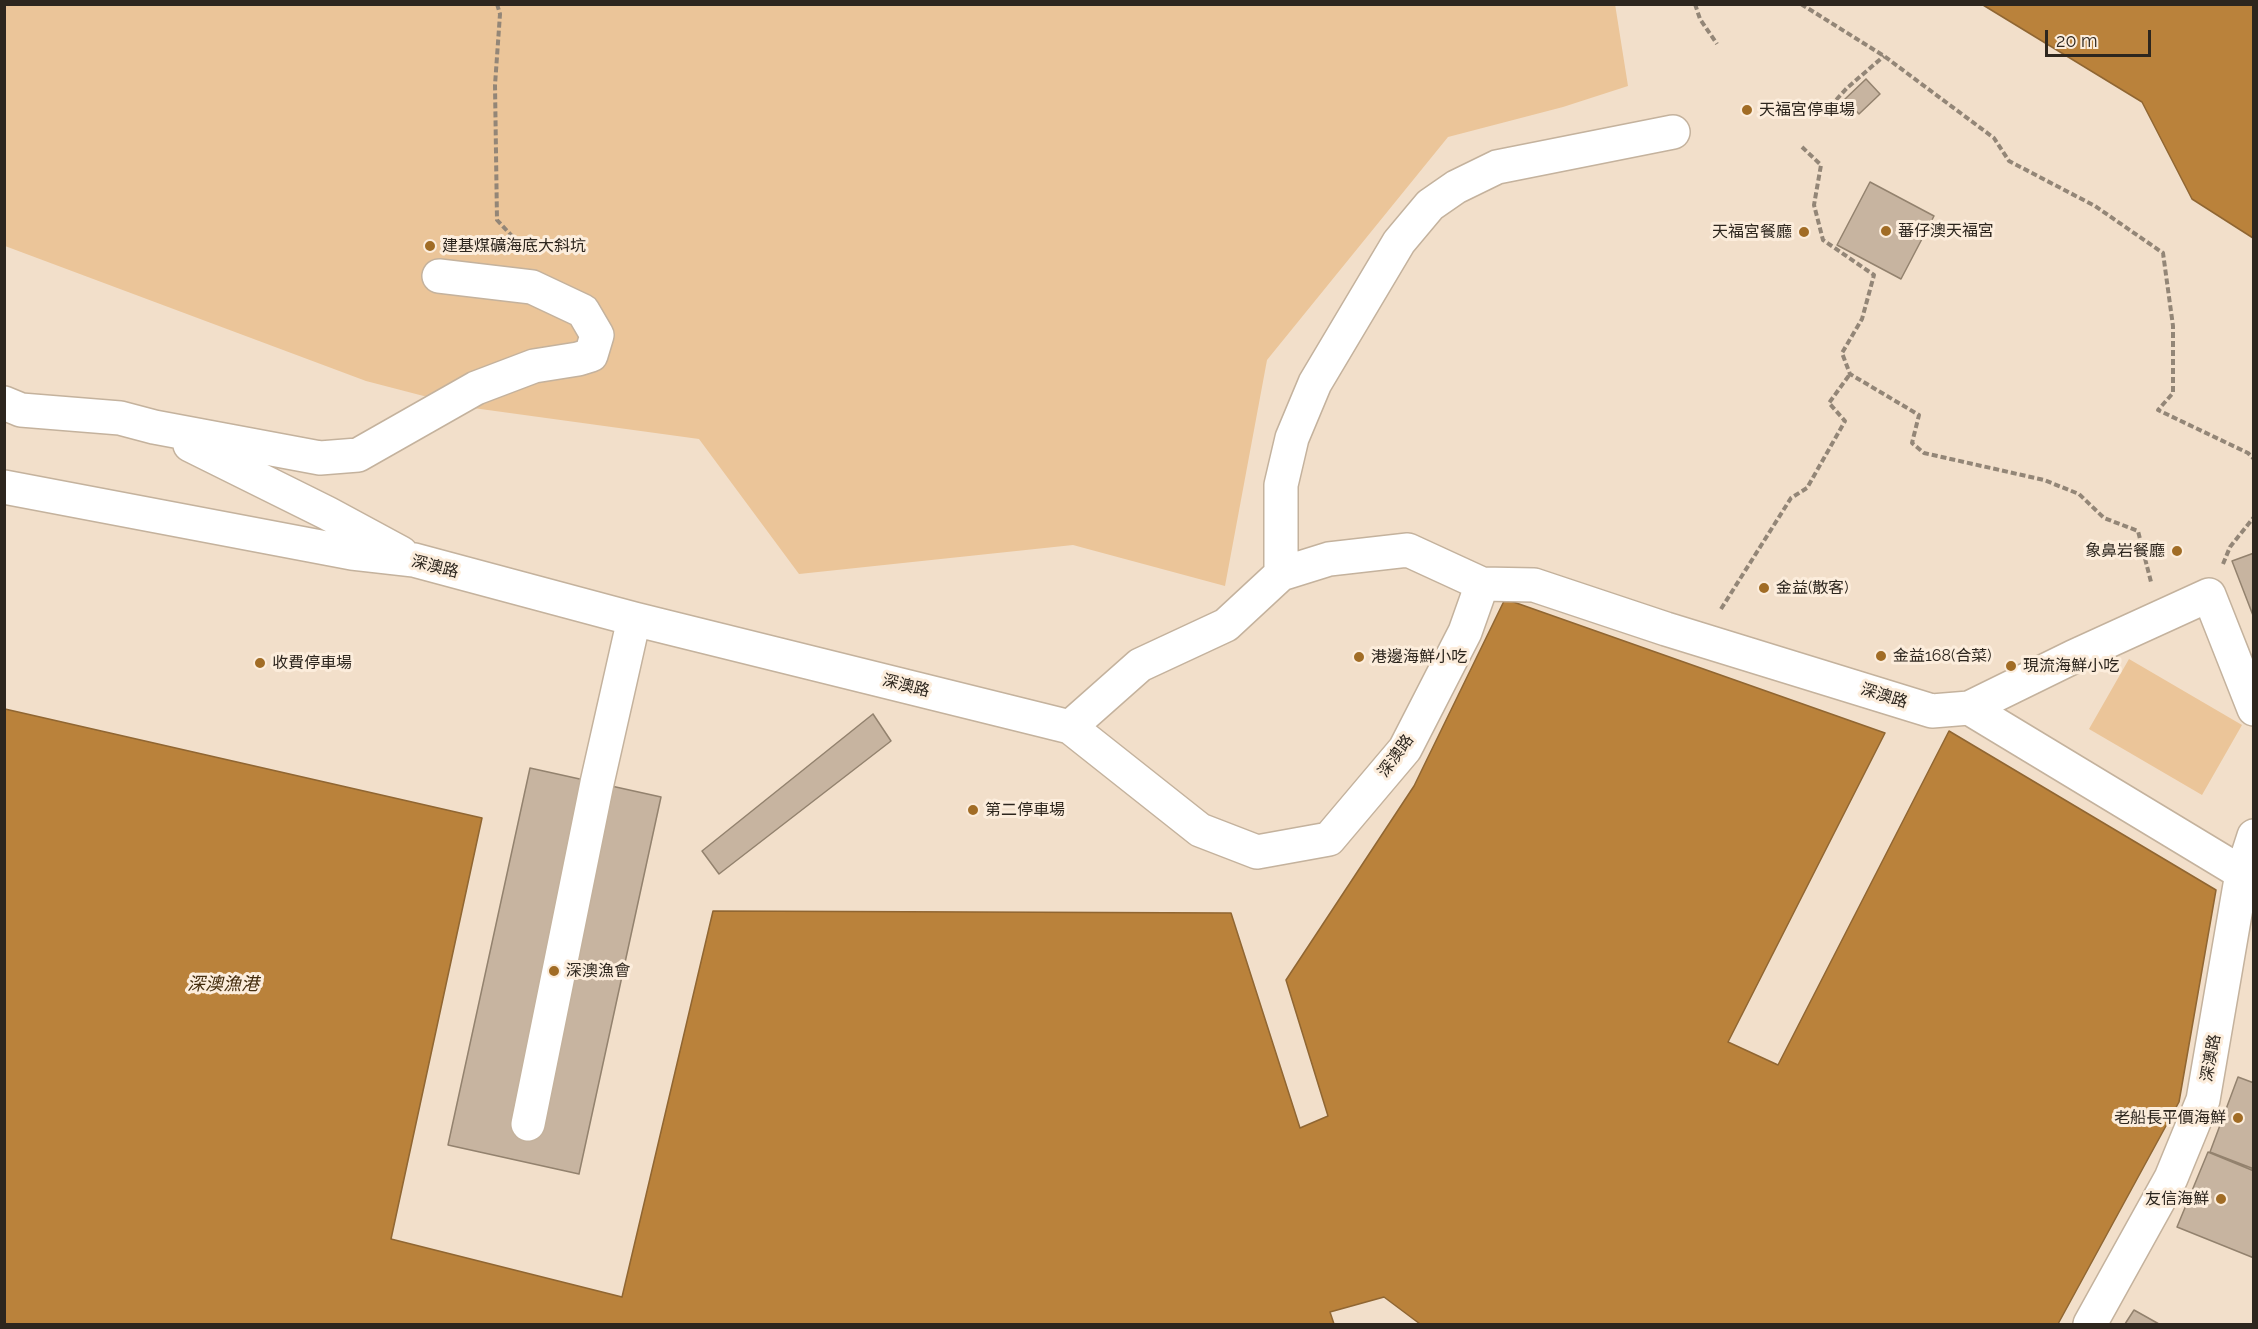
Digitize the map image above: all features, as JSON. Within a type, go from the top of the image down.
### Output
[{"type":"street","points":[[1281,574],[1281,485],[1292,438],[1315,383],[1369,292],[1399,242],[1430,206],[1456,187],[1497,167],[1673,132]]},
{"type":"street","points":[[4,403],[21,410],[120,418],[154,427],[320,458],[358,454],[476,388],[534,366],[591,355],[597,335],[583,312],[532,287],[439,276]]},
{"type":"street","points":[[154,427],[327,513],[414,560]]},
{"type":"street","name":"深澳路","points":[[4,487],[352,553],[414,560],[634,619],[1070,727],[1200,830],[1257,852],[1329,839],[1405,749],[1465,632],[1482,584],[1534,585],[1701,640],[1932,711],[1969,708]]},
{"type":"street","points":[[1070,727],[1140,665],[1226,625],[1281,574],[1329,559],[1408,550],[1482,584]]},
{"type":"street","points":[[1969,708],[2073,657],[2209,595],[2253,709]]},
{"type":"street","points":[[528,1124],[597,783],[634,619]]},
{"type":"street","points":[[1969,708],[2242,873]]},
{"type":"street","name":"深澳路","points":[[2090,1324],[2171,1178],[2204,1100],[2242,873],[2253,836]]},
{"type":"path","points":[[497,4],[500,14],[495,85],[497,220],[528,254]]},
{"type":"path","points":[[1695,4],[1700,19],[1717,44]]},
{"type":"path","points":[[1801,4],[1884,56],[1994,138],[2009,161],[2095,206],[2163,253],[2173,326],[2173,393],[2158,410],[2248,453],[2253,459]]},
{"type":"path","points":[[1824,113],[1884,56]]},
{"type":"path","points":[[1802,147],[1821,165],[1814,205],[1823,240],[1874,275],[1862,319],[1842,353],[1850,374],[1918,415],[1912,443],[1924,453],[2044,480],[2079,494],[2104,518],[2138,531],[2159,618]]},
{"type":"path","points":[[1701,640],[1791,498],[1807,488],[1845,421],[1829,403],[1850,374]]},
{"type":"path","points":[[2209,595],[2230,548],[2253,517]]},
{"type":"shaded area","points":[[1615,4],[1628,86],[1563,107],[1448,137],[1267,360],[1225,586],[1073,545],[799,574],[699,439],[466,407],[366,381],[5,246],[4,5]]},
{"type":"shaded area","points":[[2129,659],[2242,725],[2202,795],[2089,729]]},
{"type":"water","points":[[1983,5],[2253,5],[2253,238],[2192,199],[2142,102]]},
{"type":"water","name":"深澳漁港","points":[[1505,599],[1885,733],[1728,1042],[1778,1065],[1949,731],[2216,890],[2179,1102],[2058,1324],[1420,1324],[1384,1297],[1330,1312],[1334,1324],[5,1324],[5,709],[482,818],[391,1239],[622,1297],[713,911],[1231,913],[1300,1128],[1328,1116],[1286,980],[1414,786]]},
{"type":"building","points":[[1866,79],[1880,94],[1859,114],[1845,99]]},
{"type":"building","name":"蕃仔澳天福宮","points":[[1870,182],[1934,216],[1901,279],[1837,245]]},
{"type":"building","points":[[2254,553],[2254,618],[2232,561]]},
{"type":"building","points":[[873,714],[891,741],[719,874],[702,851]]},
{"type":"building","name":"深澳漁會","points":[[530,768],[661,797],[579,1174],[448,1145]]},
{"type":"building","name":"老船長平價海鮮","points":[[2238,1077],[2254,1083],[2254,1169],[2210,1152]]},
{"type":"building","name":"友信海鮮","points":[[2208,1152],[2254,1171],[2254,1258],[2177,1227]]},
{"type":"building","points":[[2134,1310],[2159,1324],[2125,1324]]},
{"type":"place","name":"天福宮停車場","points":[[1747,110]]},
{"type":"place","name":"蕃仔澳天福宮","points":[[1886,231]]},
{"type":"place","name":"天福宮餐廳","points":[[1804,232]]},
{"type":"place","name":"建基煤礦海底大斜坑","points":[[430,246]]},
{"type":"place","name":"象鼻岩餐廳","points":[[2177,551]]},
{"type":"place","name":"金益(散客)","points":[[1764,588]]},
{"type":"place","name":"金益168(合菜)","points":[[1881,656]]},
{"type":"place","name":"港邊海鮮小吃","points":[[1359,657]]},
{"type":"place","name":"收費停車場","points":[[260,663]]},
{"type":"place","name":"現流海鮮小吃","points":[[2011,666]]},
{"type":"place","name":"第二停車場","points":[[973,810]]},
{"type":"place","name":"深澳漁會","points":[[554,971]]},
{"type":"place","name":"老船長平價海鮮","points":[[2238,1118]]},
{"type":"place","name":"友信海鮮","points":[[2221,1199]]}]
